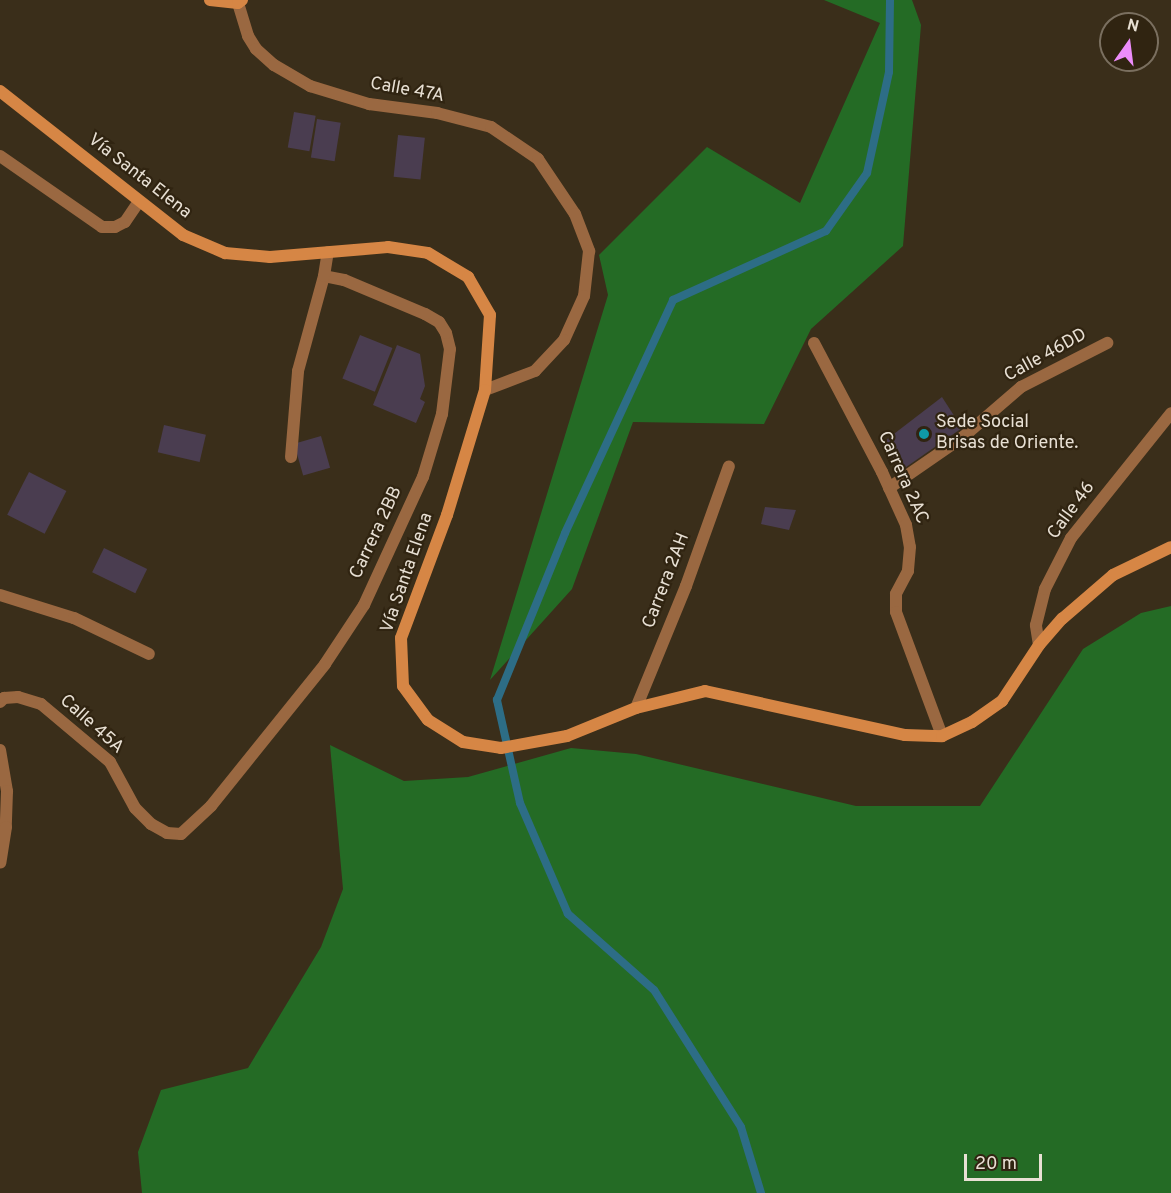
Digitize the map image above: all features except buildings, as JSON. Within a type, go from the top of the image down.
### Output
[{"type":"main road","points":[[210,0],[240,2]]},
{"type":"main road","name":"Vía Santa Elena","points":[[0,91],[183,235],[225,253],[270,257],[388,247],[428,253],[468,277],[490,315],[485,390],[447,515],[401,638],[403,686],[428,720],[463,742],[501,748],[567,736],[636,708],[705,691],[905,735],[942,736],[972,722],[1002,701],[1040,645],[1062,619],[1113,575],[1171,547]]},
{"type":"street","name":"Calle 47A","points":[[240,2],[248,36],[256,49],[274,65],[310,86],[369,104],[437,113],[491,126],[538,159],[575,214],[589,251],[584,296],[564,340],[535,371],[485,390]]},
{"type":"street","points":[[0,156],[102,227],[115,227],[125,222],[139,201]]},
{"type":"street","points":[[291,458],[298,371],[324,276],[328,252]]},
{"type":"street","name":"Carrera 2BB","points":[[167,834],[181,834],[211,806],[325,664],[364,605],[435,445],[442,414],[450,349],[439,322],[352,284],[324,276]]},
{"type":"street","name":"Carrera 2AC","points":[[814,343],[906,525],[910,547],[908,570],[896,594],[896,612],[942,736]]},
{"type":"street","name":"Calle 46DD","points":[[889,488],[963,437],[1021,387],[1107,344]]},
{"type":"street","name":"Calle 46","points":[[1040,645],[1036,625],[1045,589],[1071,538],[1171,413]]},
{"type":"street","name":"Carrera 2AH","points":[[636,708],[686,586],[729,466]]},
{"type":"street","points":[[0,595],[74,618],[149,654]]},
{"type":"street","name":"Calle 45A","points":[[0,702],[4,698],[18,697],[41,704],[110,762],[135,808],[151,824],[167,834]]},
{"type":"street","points":[[0,750],[7,791],[6,827],[0,863]]},
{"type":"green space","points":[[824,0],[912,0],[921,25],[903,246],[811,329],[764,424],[633,422],[572,589],[490,680],[608,295],[599,255],[707,147],[800,203],[880,23]]},
{"type":"green space","points":[[1171,606],[1171,1193],[142,1193],[138,1152],[161,1090],[248,1068],[321,947],[343,889],[330,745],[404,781],[468,777],[571,748],[636,754],[856,806],[980,806],[1083,649],[1141,613]]},
{"type":"waterway","points":[[761,1193],[741,1127],[654,990],[568,914],[520,803],[497,700],[565,533],[673,300],[826,231],[867,173],[889,72],[890,0]]},
{"type":"place","name":"Sede Social Brisas de Oriente.","points":[[924,434]]}]
